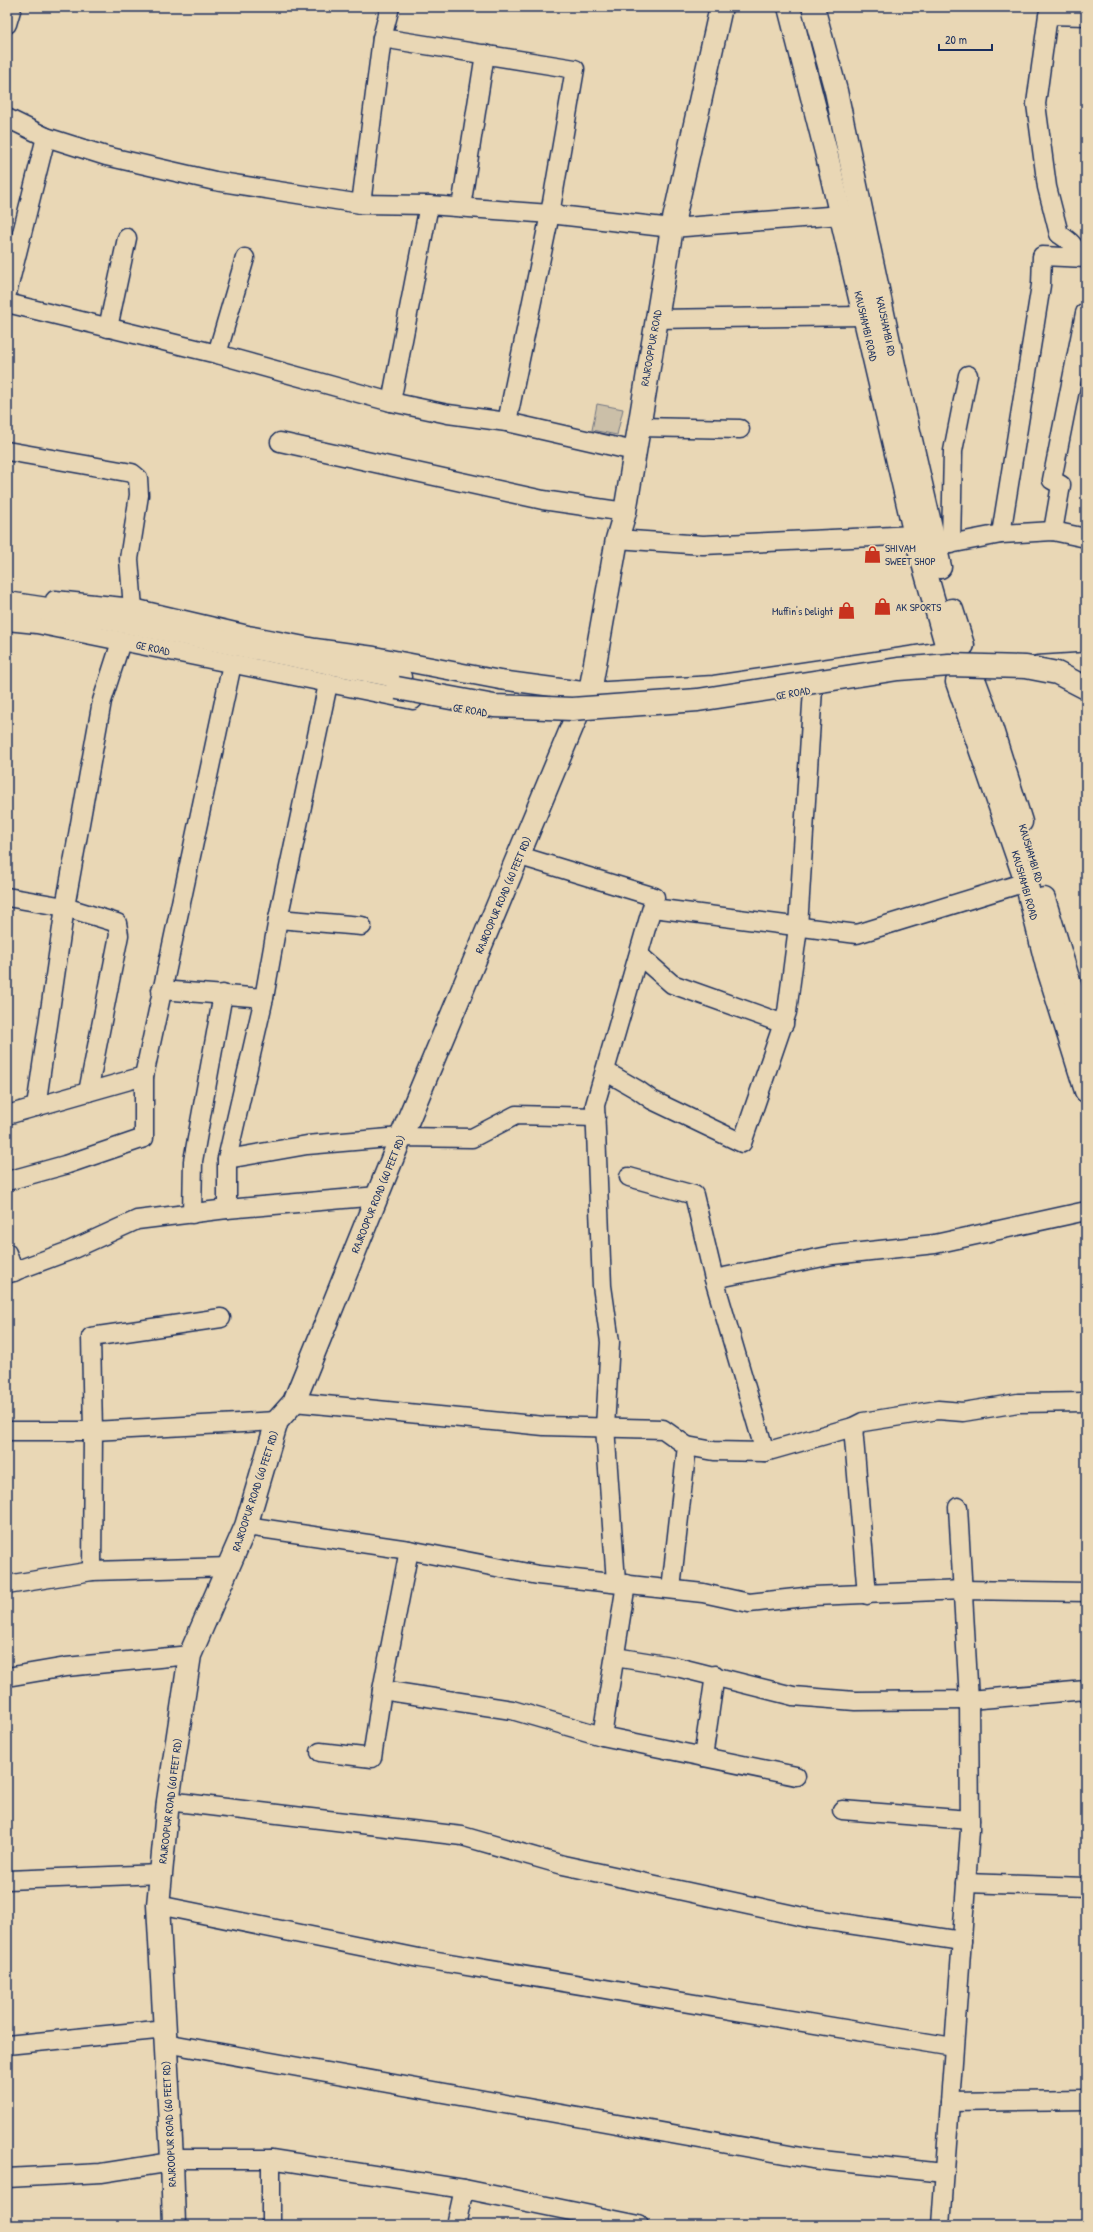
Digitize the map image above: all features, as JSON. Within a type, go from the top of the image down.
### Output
[{"type":"main road","name":"RAJROOPPUR ROAD","points":[[590,692],[617,539],[625,512],[672,228],[721,7]]},
{"type":"main road","name":"KAUSHAMBI ROAD","points":[[789,7],[841,215],[863,316],[915,535],[949,647]]},
{"type":"main road","name":"KAUSHAMBI RD","points":[[813,7],[836,91],[942,545],[949,647]]},
{"type":"main road","points":[[7,603],[100,617],[399,682],[494,706],[572,709],[698,700],[898,669],[950,665],[1026,667],[1057,673],[1086,688]]},
{"type":"main road","points":[[7,613],[92,625],[399,682],[502,696],[642,698],[698,694],[819,675],[946,660],[1034,663],[1072,671],[1086,681]]},
{"type":"main road","points":[[949,647],[972,654],[960,675],[935,665],[949,647]]},
{"type":"main road","name":"KAUSHAMBI ROAD","points":[[960,675],[1026,882],[1047,966],[1075,1013],[1086,1091]]},
{"type":"main road","name":"KAUSHAMBI RD","points":[[960,675],[988,717],[1075,1013],[1086,1037]]},
{"type":"main road","name":"RAJROOPUR ROAD (60 FEET RD)","points":[[174,2225],[172,2161],[158,1906],[168,1801],[190,1655],[230,1567],[246,1526],[277,1421],[294,1402],[401,1137],[520,856],[577,715],[590,692]]},
{"type":"street","points":[[7,24],[12,7]]},
{"type":"street","points":[[361,204],[382,38],[390,7]]},
{"type":"street","points":[[1081,257],[1069,240],[1059,234],[1047,187],[1036,104],[1048,15],[1086,16]]},
{"type":"street","points":[[382,38],[575,69],[550,214],[507,422]]},
{"type":"street","points":[[461,207],[485,54]]},
{"type":"street","points":[[7,118],[46,137],[106,156],[214,180],[361,204],[429,204],[550,214],[672,228],[841,215]]},
{"type":"street","points":[[7,293],[46,137]]},
{"type":"street","points":[[391,402],[429,204]]},
{"type":"street","points":[[108,328],[127,238]]},
{"type":"street","points":[[1001,534],[1042,284],[1042,256],[1081,257]]},
{"type":"street","points":[[217,354],[245,258]]},
{"type":"street","points":[[7,303],[217,354],[391,402],[448,414],[507,422],[634,451]]},
{"type":"street","points":[[1053,531],[1061,485],[1052,480],[1085,313]]},
{"type":"street","points":[[656,319],[863,316]]},
{"type":"street","points":[[968,375],[953,451],[942,545],[1001,534],[1053,531],[1086,538]]},
{"type":"street","points":[[638,427],[740,429]]},
{"type":"street","points":[[280,442],[543,500],[625,512]]},
{"type":"street","points":[[7,451],[132,473],[138,478],[139,495],[129,559],[133,608]]},
{"type":"street","points":[[617,539],[703,545],[915,535]]},
{"type":"street","name":"GE ROAD","points":[[7,595],[133,608],[248,635],[315,648],[374,656],[500,680],[590,692],[714,685],[949,647]]},
{"type":"street","name":"GE ROAD","points":[[7,620],[37,624],[328,684],[486,714],[577,715],[658,712],[724,705],[813,689],[1086,662]]},
{"type":"street","points":[[36,1107],[65,908],[102,701],[121,642]]},
{"type":"street","points":[[7,1180],[65,1165],[144,1138],[144,1076],[161,990],[232,664]]},
{"type":"street","points":[[227,1209],[227,1159],[264,998],[278,919],[328,684]]},
{"type":"street","points":[[605,1071],[652,1100],[742,1144],[784,1024],[798,928],[813,689]]},
{"type":"street","points":[[520,856],[655,897],[595,1105],[602,1286],[610,1342],[605,1427],[621,1583],[615,1657],[602,1736]]},
{"type":"street","points":[[652,908],[798,928],[857,934],[1026,882]]},
{"type":"street","points":[[7,897],[65,908],[117,923],[119,935],[88,1092]]},
{"type":"street","points":[[278,919],[362,926]]},
{"type":"street","points":[[638,955],[672,984],[784,1024]]},
{"type":"street","points":[[161,990],[264,998]]},
{"type":"street","points":[[192,1214],[193,1161],[223,994]]},
{"type":"street","points":[[7,1115],[144,1076]]},
{"type":"street","points":[[227,1159],[306,1145],[401,1137],[472,1138],[516,1115],[596,1117]]},
{"type":"street","points":[[629,1177],[694,1195],[714,1279],[765,1452]]},
{"type":"street","points":[[7,1253],[10,1273],[70,1250],[137,1220],[227,1209],[378,1196]]},
{"type":"street","points":[[714,1279],[833,1255],[935,1244],[1086,1211]]},
{"type":"street","points":[[92,1571],[93,1431],[91,1337],[221,1318]]},
{"type":"street","points":[[294,1402],[544,1426],[663,1430],[687,1446],[714,1451],[765,1452],[853,1427],[863,1422],[938,1410],[963,1412],[1018,1403],[1086,1402]]},
{"type":"street","points":[[7,1431],[93,1431],[277,1421]]},
{"type":"street","points":[[853,1427],[867,1595]]},
{"type":"street","points":[[671,1589],[687,1446]]},
{"type":"street","points":[[941,2225],[970,1820],[969,1700],[958,1507]]},
{"type":"street","points":[[246,1526],[409,1550],[538,1575],[703,1593],[749,1604],[814,1596],[963,1590],[1086,1592]]},
{"type":"street","points":[[320,1752],[372,1758],[382,1690],[409,1550]]},
{"type":"street","points":[[7,1585],[92,1571],[230,1567]]},
{"type":"street","points":[[7,1677],[66,1667],[190,1655]]},
{"type":"street","points":[[615,1657],[715,1675],[792,1696],[855,1701],[969,1700],[1086,1690]]},
{"type":"street","points":[[703,1757],[715,1675]]},
{"type":"street","points":[[382,1690],[512,1710],[602,1736],[796,1776]]},
{"type":"street","points":[[168,1801],[462,1836],[564,1865],[808,1918],[962,1941]]},
{"type":"street","points":[[842,1810],[970,1820]]},
{"type":"street","points":[[7,1880],[161,1874]]},
{"type":"street","points":[[966,1883],[1086,1887]]},
{"type":"street","points":[[158,1906],[427,1960],[953,2047]]},
{"type":"street","points":[[7,2045],[165,2036],[812,2159],[944,2173]]},
{"type":"street","points":[[950,2102],[1086,2100]]},
{"type":"street","points":[[271,2159],[271,2225]]},
{"type":"street","points":[[7,2178],[101,2173],[172,2161],[271,2159],[464,2189],[635,2225]]},
{"type":"street","points":[[456,2225],[464,2189]]},
{"type":"shaded area","points":[[597,404],[623,409],[617,435],[592,430]]},
{"type":"place","name":"SHIVAM SWEET SHOP","points":[[872,554]]},
{"type":"place","name":"AK SPORTS","points":[[883,607]]},
{"type":"place","name":"Muffin's Delight","points":[[846,611]]}]
